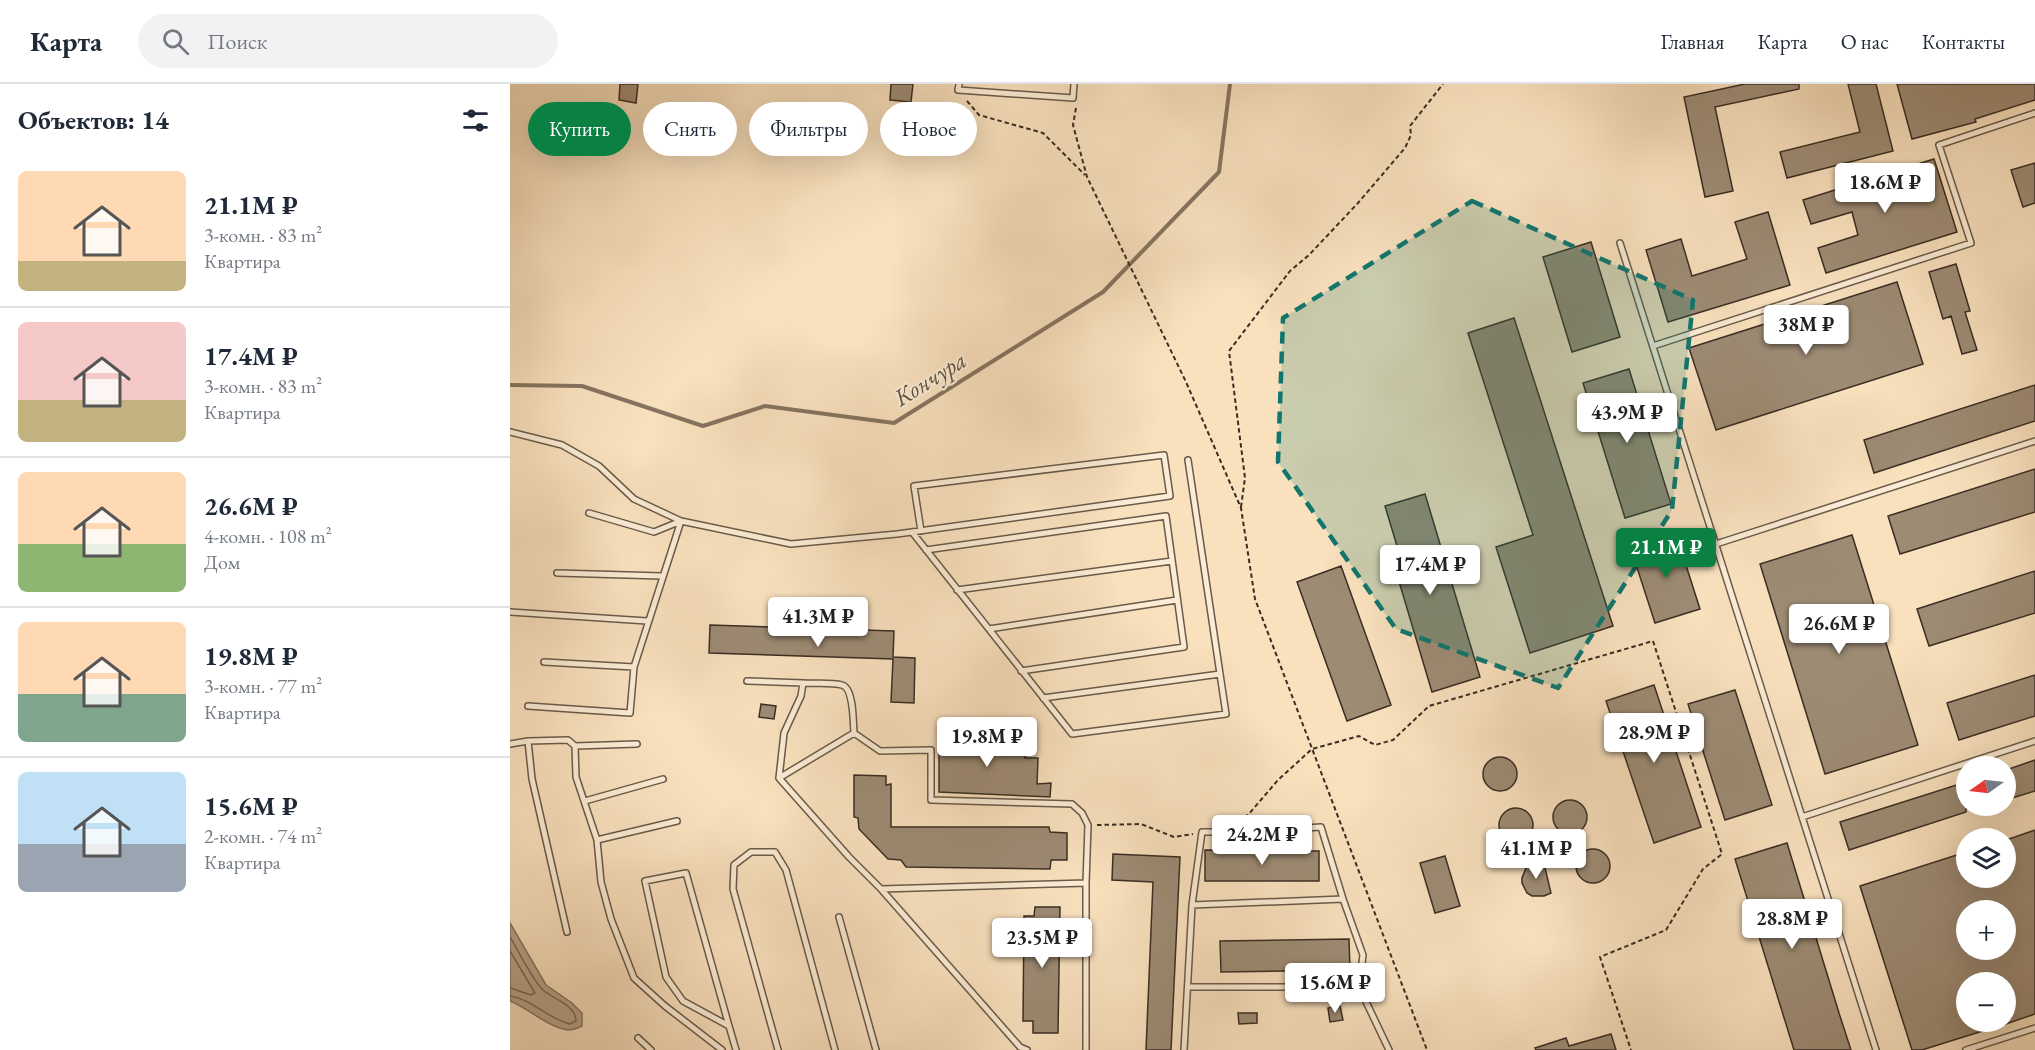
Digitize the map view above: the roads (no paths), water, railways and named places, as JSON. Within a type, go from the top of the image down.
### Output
[{"type":"lane","points":[[958,87],[1073,98],[1074,84]]},
{"type":"lane","points":[[1653,346],[1971,243],[1939,145],[2035,114]]},
{"type":"lane","points":[[1620,243],[1876,1050]]},
{"type":"lane","points":[[510,432],[562,444],[599,466],[634,499],[681,521],[791,544],[921,531],[1170,496],[1164,454],[914,486],[921,531]]},
{"type":"lane","points":[[1716,544],[2035,441]]},
{"type":"lane","points":[[912,532],[1072,734],[1226,714],[1188,460]]},
{"type":"lane","points":[[589,513],[654,532],[681,521]]},
{"type":"lane","points":[[926,550],[1166,516],[1184,646],[1021,670]]},
{"type":"lane","points":[[528,706],[630,713],[634,667],[681,521]]},
{"type":"lane","points":[[957,590],[1172,561]]},
{"type":"lane","points":[[557,573],[662,576]]},
{"type":"lane","points":[[989,629],[1177,600]]},
{"type":"lane","points":[[510,612],[647,621]]},
{"type":"lane","points":[[544,662],[634,667]]},
{"type":"lane","points":[[1043,698],[1220,674]]},
{"type":"lane","points":[[747,681],[842,685],[848,688],[851,694],[854,734]]},
{"type":"lane","points":[[803,683],[801,696],[784,733],[779,778],[1020,1047],[1026,1050]]},
{"type":"lane","points":[[779,778],[854,734]]},
{"type":"lane","points":[[854,734],[880,751],[931,750],[931,800],[1072,804],[1082,813],[1088,825],[1086,1050]]},
{"type":"lane","points":[[510,744],[568,740],[575,746],[637,744]]},
{"type":"lane","points":[[528,741],[532,778],[567,932]]},
{"type":"lane","points":[[1802,817],[2035,741]]},
{"type":"lane","points":[[575,746],[576,777],[597,840],[601,882],[611,919],[634,978],[665,1006],[722,1050]]},
{"type":"lane","points":[[585,801],[663,779]]},
{"type":"lane","points":[[597,840],[676,821]]},
{"type":"lane","points":[[1184,1050],[1192,904],[1202,832],[1321,827],[1363,955],[1359,987],[1389,1050]]},
{"type":"lane","points":[[778,1050],[733,889],[734,865],[751,852],[775,852],[786,870],[835,1050]]},
{"type":"lane","points":[[729,1026],[683,1001],[666,977],[645,881],[686,873],[736,1050]]},
{"type":"lane","points":[[881,890],[1086,883]]},
{"type":"lane","points":[[1192,904],[1343,899]]},
{"type":"lane","points":[[839,916],[876,1050]]},
{"type":"lane","points":[[1188,987],[1359,987]]},
{"type":"lane","points":[[1966,1050],[2035,1028]]},
{"type":"lane","points":[[638,1038],[651,1050]]},
{"type":"water","points":[[510,923],[546,985],[582,1013],[582,1026],[570,1030],[561,1028],[510,1001]]},
{"type":"waterway","name":"Кончура","points":[[510,385],[582,386],[703,426],[765,406],[894,423],[1103,292],[1219,172],[1230,84]]}]
